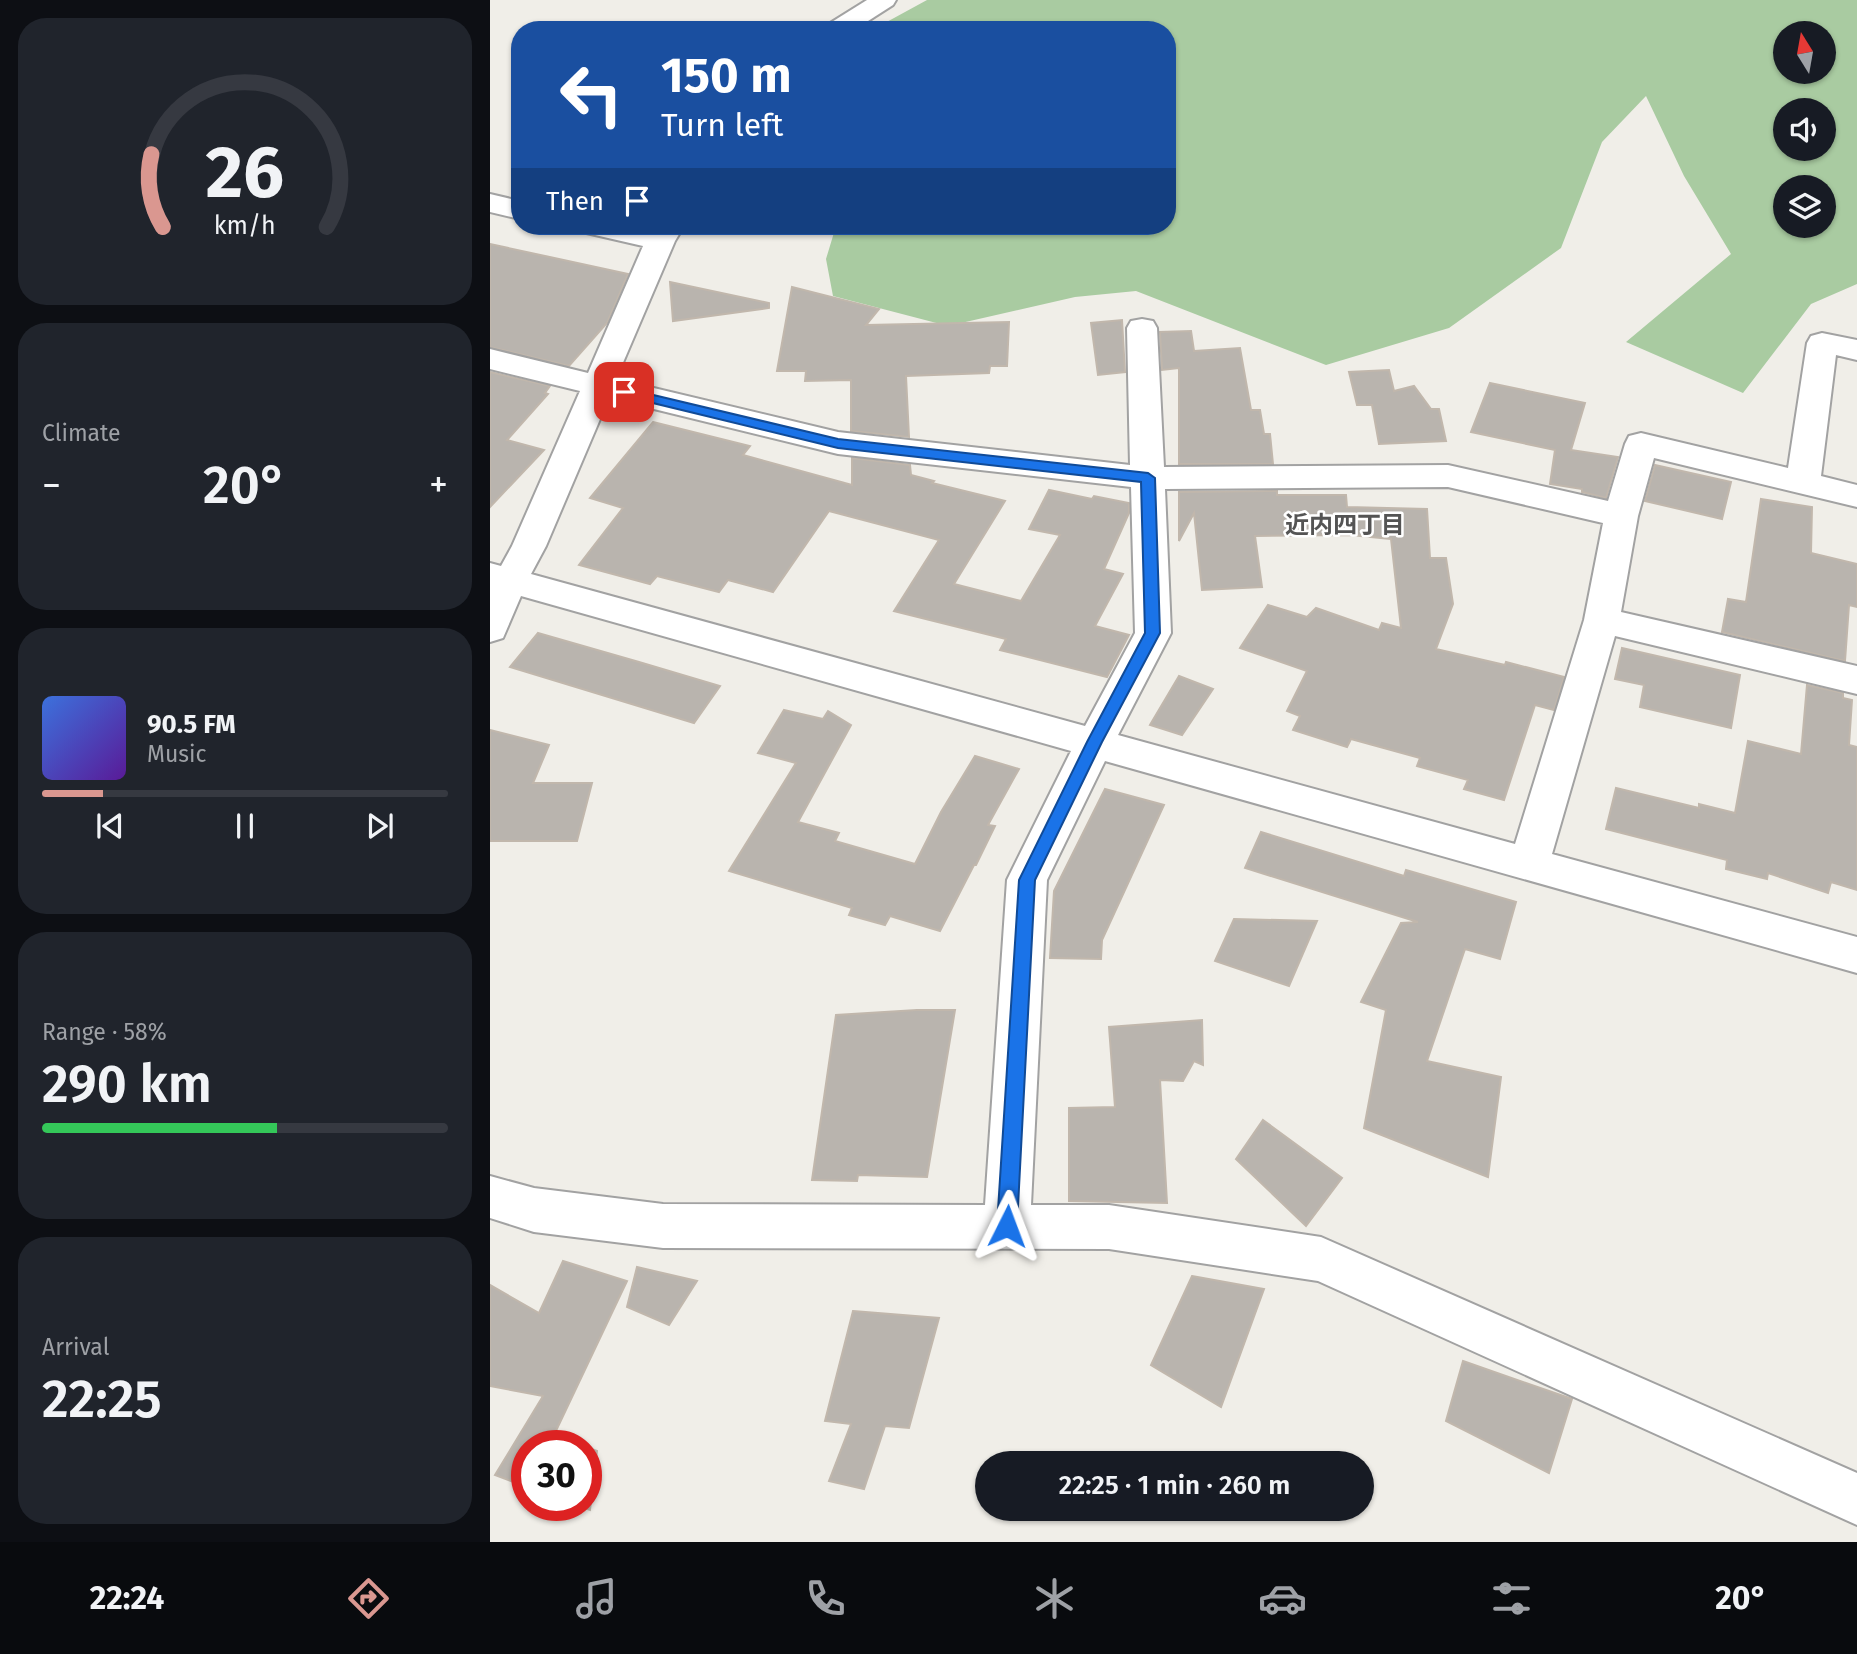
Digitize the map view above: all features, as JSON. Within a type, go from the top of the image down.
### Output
[{"type":"street","points":[[850,21],[884,0]]},
{"type":"street","points":[[490,203],[511,208]]},
{"type":"street","points":[[490,629],[500,578],[529,546],[664,235]]},
{"type":"street","points":[[1007,1226],[1027,880],[1094,742],[1153,633],[1142,328]]},
{"type":"street","points":[[1803,483],[1822,343],[1857,350]]},
{"type":"street","points":[[490,359],[838,443],[1148,478],[1448,475],[1621,516]]},
{"type":"street","points":[[1529,865],[1602,620],[1621,516],[1641,444],[1857,496]]},
{"type":"street","points":[[500,578],[1857,956]]},
{"type":"street","points":[[1602,620],[1857,680]]},
{"type":"street","points":[[490,1197],[534,1210],[663,1226],[1109,1227],[1321,1259],[1857,1499]]},
{"type":"green space","points":[[927,0],[1857,0],[1857,284],[1811,304],[1743,393],[1626,342],[1731,254],[1684,176],[1646,96],[1602,142],[1561,248],[1449,328],[1326,365],[1136,291],[1075,297],[948,326],[833,296],[826,259],[833,235],[1176,235],[1176,21],[888,21]]},
{"type":"building","points":[[490,244],[628,274],[607,323],[569,366],[490,347]]},
{"type":"building","points":[[670,282],[769,303],[769,308],[673,321]]},
{"type":"building","points":[[792,287],[879,309],[866,325],[1009,322],[1007,366],[990,366],[989,373],[906,376],[909,437],[851,431],[851,380],[805,381],[806,371],[777,371]]},
{"type":"building","points":[[1122,320],[1125,372],[1098,375],[1091,323]]},
{"type":"building","points":[[1191,331],[1194,351],[1240,348],[1251,410],[1260,410],[1264,434],[1270,434],[1273,464],[1179,464],[1179,368],[1162,370],[1160,332]]},
{"type":"building","points":[[1389,370],[1394,391],[1414,386],[1431,409],[1439,409],[1446,441],[1379,444],[1372,405],[1357,405],[1349,372]]},
{"type":"building","points":[[490,372],[550,386],[545,393],[548,394],[507,440],[544,450],[490,507]]},
{"type":"building","points":[[1490,383],[1585,403],[1571,450],[1618,457],[1606,498],[1582,492],[1582,489],[1550,484],[1555,450],[1471,432]]},
{"type":"building","points":[[653,422],[750,446],[743,455],[852,485],[852,458],[910,465],[911,475],[934,481],[932,483],[1005,501],[954,584],[1021,601],[1060,535],[1029,529],[1049,490],[1129,503],[1129,513],[1104,569],[1123,574],[1095,626],[1129,635],[1107,677],[1000,650],[1006,639],[894,611],[939,540],[829,511],[773,592],[728,580],[719,592],[657,576],[650,584],[579,565],[623,508],[590,498]]},
{"type":"building","points":[[1655,465],[1731,482],[1722,519],[1645,501]]},
{"type":"building","points":[[1277,491],[1277,495],[1346,495],[1347,507],[1427,509],[1430,558],[1446,558],[1453,604],[1436,649],[1505,665],[1506,662],[1564,677],[1554,710],[1535,705],[1504,800],[1464,789],[1468,780],[1417,766],[1420,758],[1351,739],[1347,747],[1293,730],[1300,716],[1287,711],[1307,671],[1240,648],[1268,605],[1307,617],[1316,608],[1379,630],[1382,623],[1401,628],[1391,539],[1350,535],[1255,536],[1262,587],[1202,590],[1194,513],[1179,541],[1179,492]]},
{"type":"building","points":[[1761,499],[1812,507],[1811,553],[1857,564],[1857,607],[1849,605],[1845,661],[1722,632],[1728,599],[1746,602]]},
{"type":"building","points":[[538,633],[720,686],[694,723],[510,667]]},
{"type":"building","points":[[1622,648],[1740,675],[1731,728],[1640,707],[1644,685],[1615,679]]},
{"type":"building","points":[[1179,676],[1213,689],[1182,735],[1150,725]]},
{"type":"building","points":[[1807,685],[1843,693],[1843,698],[1852,700],[1849,745],[1857,747],[1857,890],[1831,882],[1828,893],[1768,873],[1767,879],[1726,869],[1727,860],[1606,829],[1616,788],[1699,808],[1699,804],[1735,813],[1748,741],[1801,754]]},
{"type":"building","points":[[784,710],[823,719],[828,711],[851,725],[798,822],[839,833],[835,841],[915,864],[941,812],[975,756],[1019,769],[988,825],[995,826],[976,865],[940,931],[890,916],[885,925],[849,915],[852,908],[729,871],[796,763],[758,753]]},
{"type":"building","points":[[490,730],[549,745],[533,783],[592,783],[577,841],[490,841]]},
{"type":"building","points":[[1105,789],[1164,805],[1102,940],[1101,959],[1050,958],[1054,891]]},
{"type":"building","points":[[1261,832],[1404,876],[1406,870],[1516,902],[1500,959],[1465,949],[1427,1061],[1501,1077],[1488,1177],[1364,1128],[1386,1010],[1361,1002],[1401,923],[1418,922],[1245,868]]},
{"type":"building","points":[[1234,919],[1317,921],[1289,986],[1215,961]]},
{"type":"building","points":[[955,1010],[927,1177],[858,1175],[857,1181],[812,1180],[836,1015]]},
{"type":"building","points":[[1202,1020],[1203,1065],[1194,1061],[1183,1081],[1160,1080],[1167,1203],[1069,1201],[1069,1108],[1115,1107],[1109,1027]]},
{"type":"building","points":[[1263,1120],[1342,1178],[1306,1226],[1236,1159]]},
{"type":"building","points":[[563,1261],[627,1281],[556,1430],[522,1430],[543,1396],[490,1386],[490,1285],[539,1313]]},
{"type":"building","points":[[637,1267],[697,1281],[669,1325],[627,1307]]},
{"type":"building","points":[[1192,1276],[1264,1289],[1221,1407],[1151,1365]]},
{"type":"building","points":[[853,1311],[939,1318],[909,1428],[885,1426],[864,1489],[829,1481],[851,1424],[825,1421]]},
{"type":"building","points":[[1463,1361],[1572,1399],[1549,1473],[1446,1421]]},
{"type":"building","points":[[511,1449],[511,1481],[495,1475]]},
{"type":"district","name":"近内四丁目","points":[[1345,525]]},
{"type":"route","points":[[624,392],[838,443],[1148,478],[1153,633],[1094,742],[1027,880],[1007,1226]]}]
